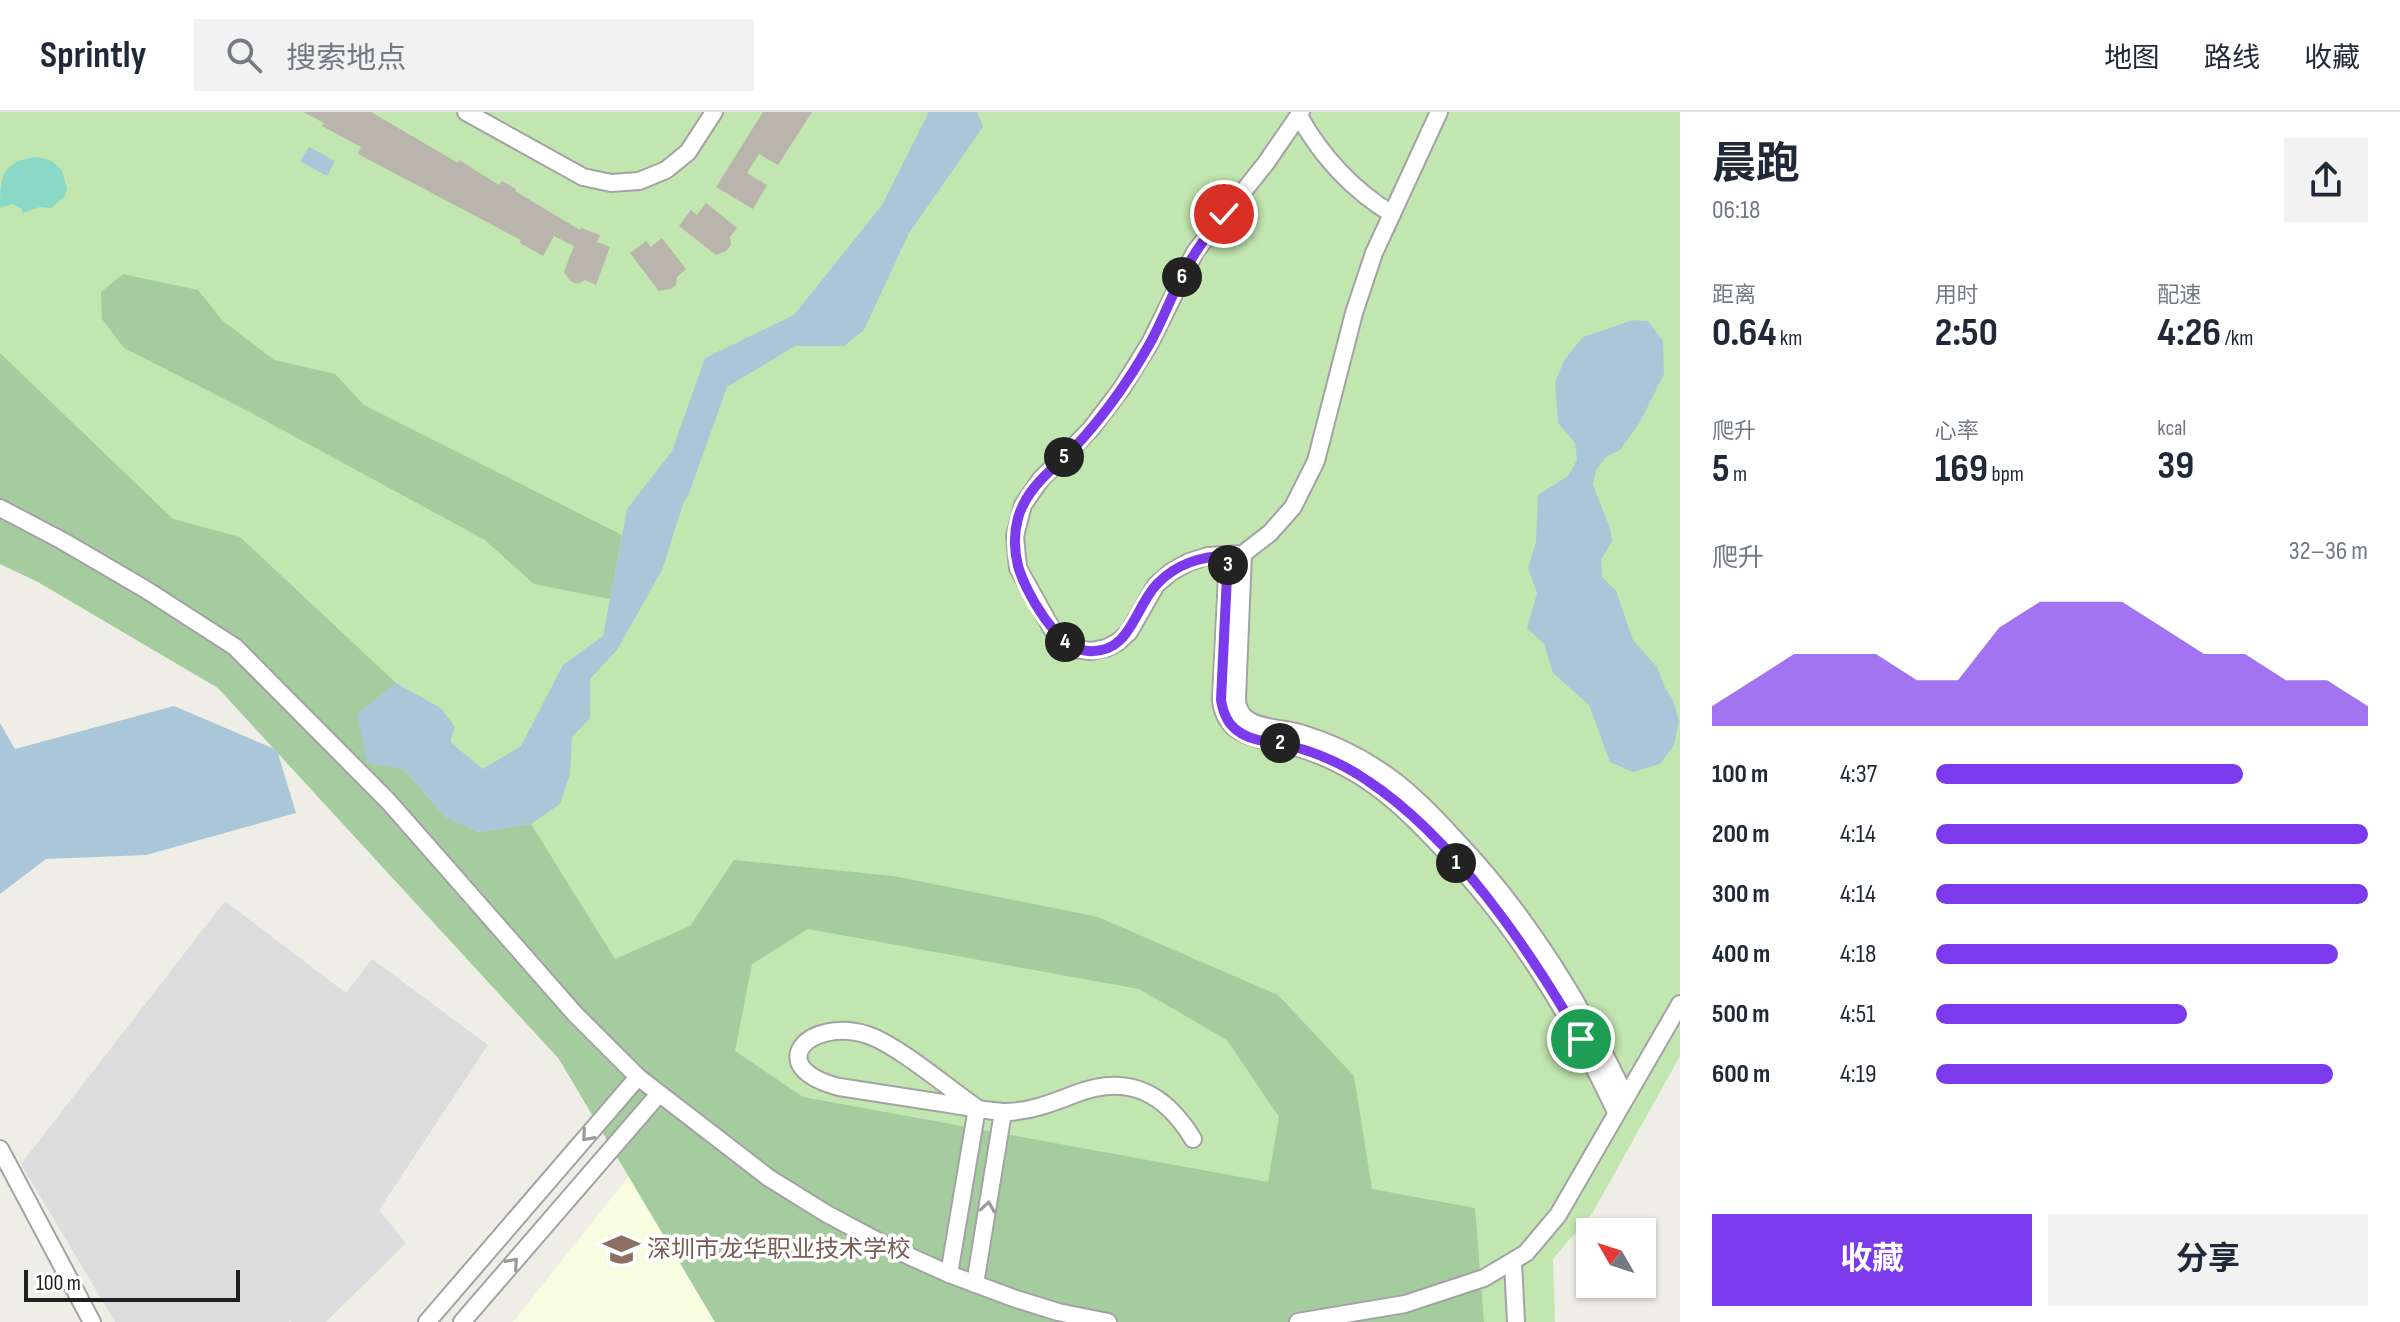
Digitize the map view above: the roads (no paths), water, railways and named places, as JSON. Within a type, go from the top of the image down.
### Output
[{"type":"street","points":[[466,112],[583,177],[611,183],[639,181],[666,170],[688,152],[714,112]]},
{"type":"street","points":[[1392,214],[1338,172],[1319,149],[1300,114],[1266,163],[1195,252],[1150,343],[1122,388],[1090,430],[1030,491],[1017,520],[1018,568],[1062,641],[1075,649],[1091,651],[1106,648],[1129,632],[1144,601],[1171,572],[1198,559],[1236,555],[1282,521],[1310,477],[1363,283],[1439,112]]},
{"type":"street","points":[[0,508],[97,561],[235,647],[389,802],[575,1014],[638,1077],[769,1178],[827,1214],[949,1274],[1058,1312],[1108,1322]]},
{"type":"street","points":[[1236,555],[1237,698],[1242,715],[1252,722],[1309,736],[1358,757],[1393,780],[1437,820],[1488,876],[1534,936],[1594,1032],[1625,1096]]},
{"type":"street","points":[[1236,555],[1221,700],[1230,725],[1245,736],[1314,753],[1350,770],[1384,792],[1426,831],[1484,895],[1543,975],[1581,1039],[1616,1112]]},
{"type":"street","points":[[1298,1322],[1405,1304],[1484,1278],[1513,1263],[1549,1229],[1680,1004]]},
{"type":"street","points":[[977,1108],[890,1046],[867,1035],[828,1032],[806,1039],[800,1048],[798,1058],[801,1068],[825,1083],[977,1108],[1003,1112],[1053,1103],[1100,1086],[1136,1088],[1170,1106],[1193,1139]]},
{"type":"street","points":[[427,1322],[638,1077]]},
{"type":"street","points":[[462,1322],[659,1094]]},
{"type":"street","points":[[949,1274],[977,1108]]},
{"type":"street","points":[[975,1284],[1003,1112]]},
{"type":"street","points":[[0,1149],[92,1322]]},
{"type":"street","points":[[1513,1263],[1516,1322]]},
{"type":"street","points":[[471,1322],[478,1304]]},
{"type":"place","name":"深圳市龙华职业技术学校","points":[[621,1249]]}]
